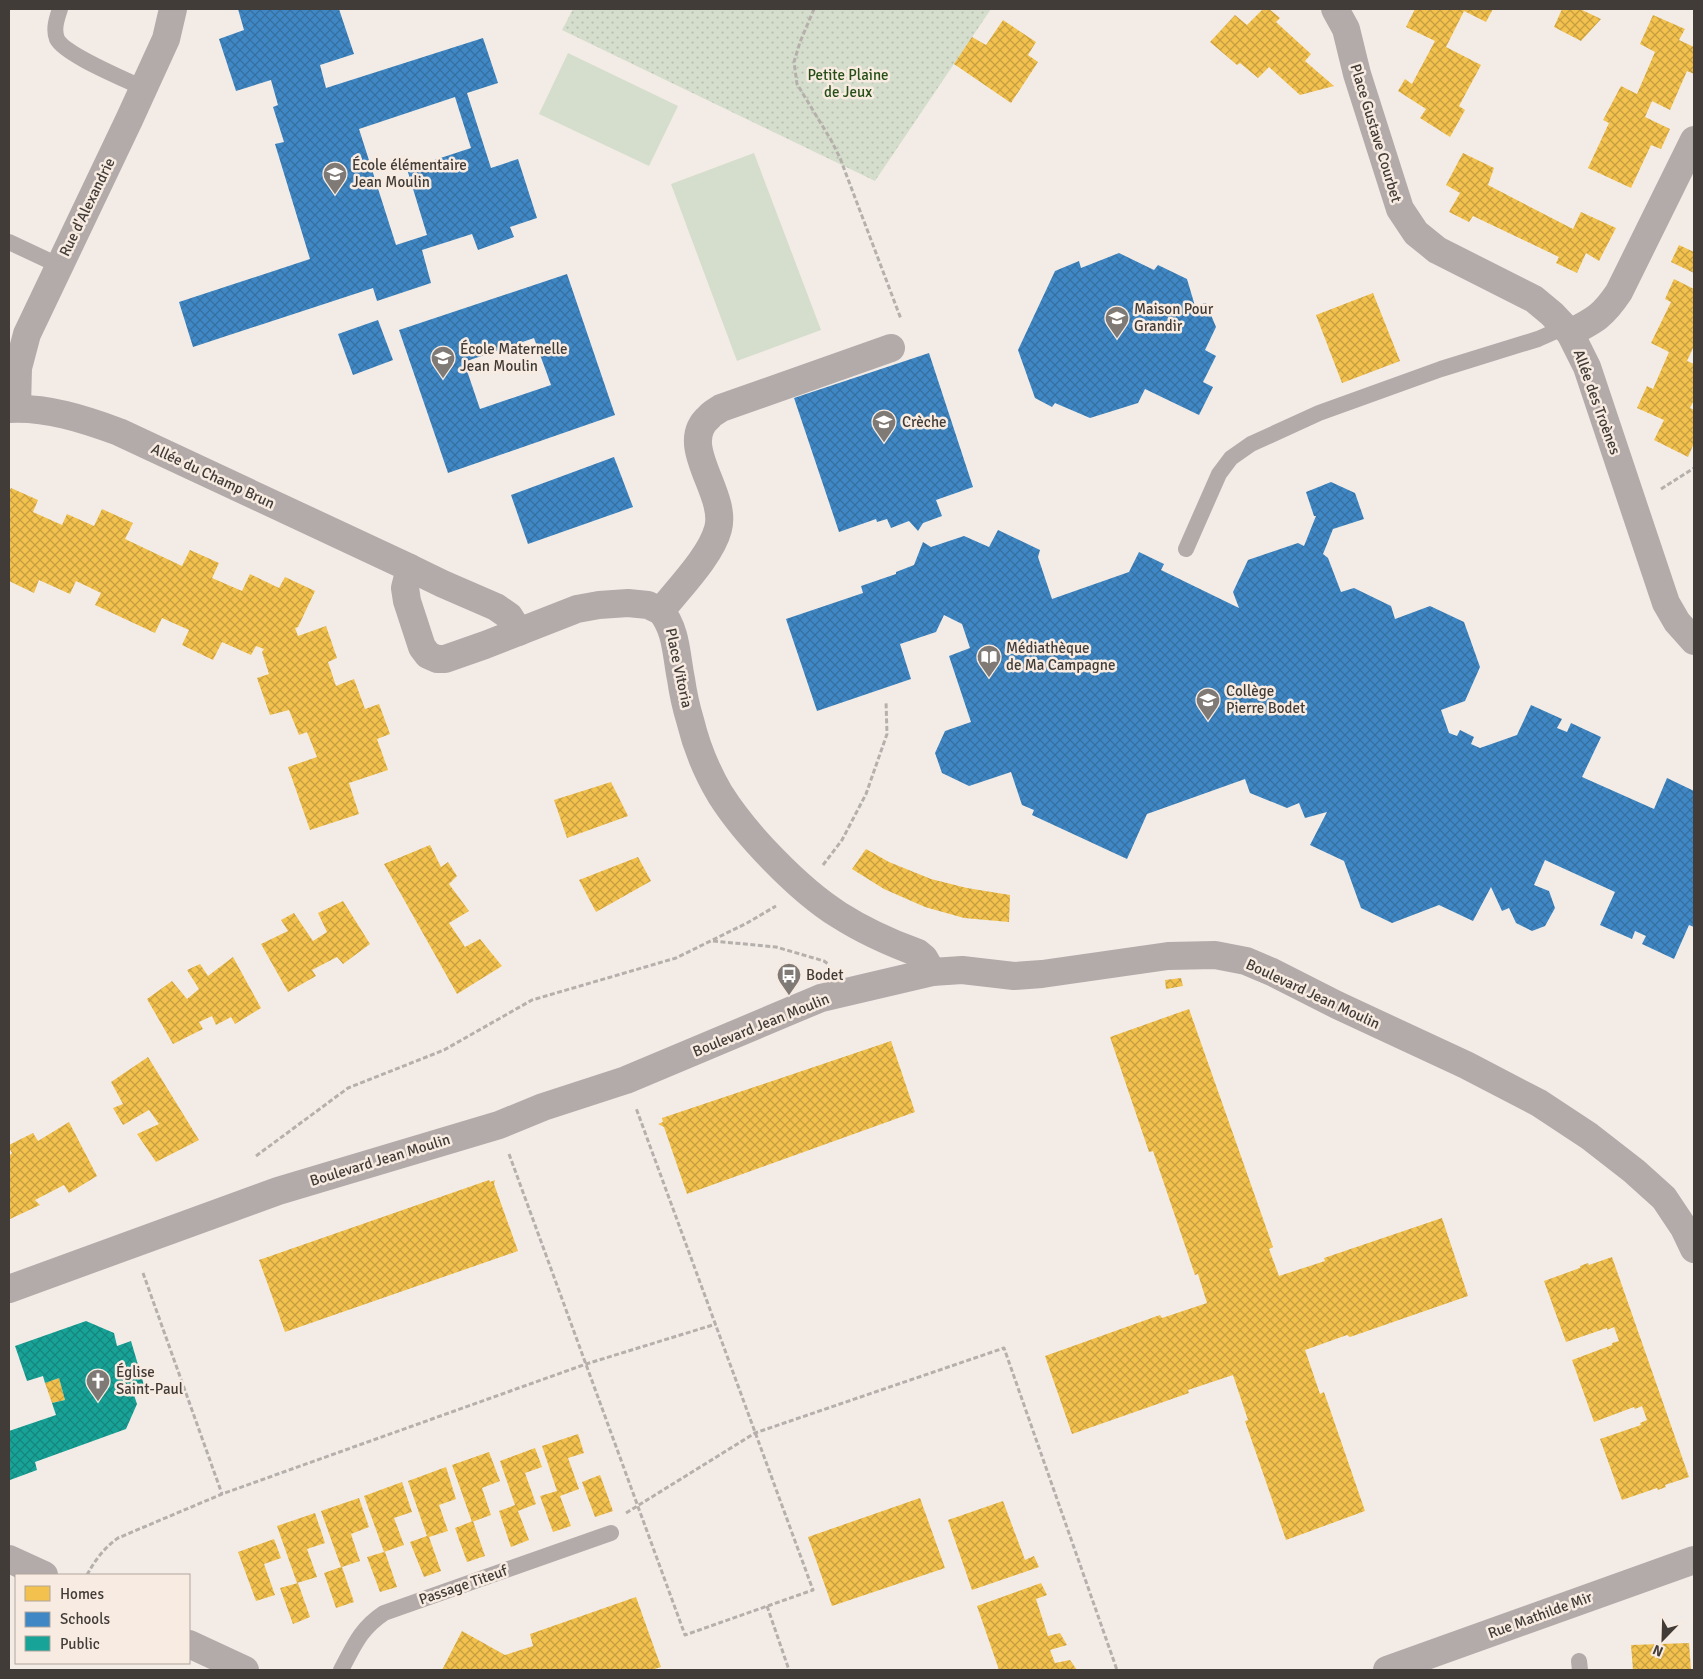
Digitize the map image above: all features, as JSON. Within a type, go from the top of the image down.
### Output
[{"type":"street","name":"Rue d'Alexandrie","points":[[13,409],[18,368],[27,334],[58,265],[144,88],[166,39],[173,9]]},
{"type":"street","name":"Place Gustave Courbet","points":[[1346,16],[1356,74],[1400,209],[1416,233]]},
{"type":"street","points":[[1567,330],[1596,319],[1619,292],[1694,140]]},
{"type":"street","name":"Allée des Troènes","points":[[1416,233],[1437,250],[1534,299],[1567,330],[1586,367],[1632,498],[1666,603],[1677,622],[1694,641]]},
{"type":"street","name":"Place Vitoria","points":[[891,348],[722,408],[707,418],[700,429],[698,454],[717,500],[720,514],[718,530],[709,551],[661,611],[669,621],[674,638],[690,722],[704,762],[720,794],[769,855],[805,889],[838,915],[873,934],[918,954],[924,958],[932,972]]},
{"type":"street","name":"Allée du Champ Brun","points":[[13,409],[51,412],[84,419],[118,432],[496,607],[509,616],[519,632]]},
{"type":"street","points":[[410,568],[405,588],[407,600],[422,648],[428,655],[437,659],[445,659],[577,609],[628,603],[648,605],[661,611]]},
{"type":"street","name":"Boulevard Jean Moulin","points":[[9,1289],[278,1191],[499,1125],[543,1107],[626,1080],[821,998],[932,972],[962,970],[1014,976],[1042,974],[1168,956],[1215,954],[1246,961],[1272,972],[1337,1005],[1466,1065],[1539,1103],[1589,1136],[1634,1171],[1664,1198],[1691,1233]]},
{"type":"street","points":[[9,1558],[42,1574]]},
{"type":"street","name":"Rue Mathilde Mir","points":[[1387,1670],[1694,1560]]},
{"type":"street","points":[[190,1644],[245,1670]]},
{"type":"lane","points":[[60,9],[55,29],[58,40],[70,52],[144,88]]},
{"type":"lane","points":[[9,242],[58,265]]},
{"type":"lane","points":[[1186,549],[1219,474],[1231,458],[1251,444],[1319,413],[1441,369],[1567,330]]},
{"type":"lane","name":"Passage Titeuf","points":[[341,1670],[356,1641],[370,1622],[384,1613],[611,1533]]},
{"type":"path","points":[[814,9],[794,62],[797,84],[840,158],[903,324],[900,340],[891,348]]},
{"type":"path","points":[[1632,498],[1660,490],[1694,468]]},
{"type":"path","points":[[256,1156],[348,1088],[444,1050],[532,1000],[676,958],[747,923],[805,889],[842,840],[866,794],[887,734],[886,701]]},
{"type":"path","points":[[712,940],[776,947],[824,962],[862,989]]},
{"type":"path","points":[[499,1125],[685,1635],[813,1590],[626,1080]]},
{"type":"path","points":[[132,1243],[222,1494]]},
{"type":"path","points":[[87,1574],[106,1546],[118,1538],[222,1494],[586,1364],[716,1324]]},
{"type":"path","points":[[611,1533],[617,1519],[755,1433],[1004,1348],[1117,1670]]},
{"type":"path","points":[[767,1606],[789,1670]]},
{"type":"green space","name":"Petite Plaine de Jeux","points":[[573,9],[991,9],[875,181],[562,30]]},
{"type":"green space","points":[[568,53],[678,106],[649,166],[539,114]]},
{"type":"green space","points":[[754,153],[821,330],[737,361],[671,184]]},
{"type":"building: Homes","points":[[1263,9],[1269,9],[1280,18],[1276,22],[1311,54],[1305,61],[1334,86],[1300,95],[1269,67],[1258,78],[1240,63],[1237,65],[1210,42],[1235,15],[1247,25]]},
{"type":"building: Homes","points":[[1415,9],[1493,9],[1486,22],[1464,11],[1446,47],[1481,65],[1459,106],[1465,110],[1450,137],[1420,118],[1426,109],[1398,91],[1405,79],[1412,84],[1435,41],[1406,27]]},
{"type":"building: Homes","points":[[1562,9],[1580,9],[1601,19],[1581,41],[1554,27]]},
{"type":"building: Homes","points":[[1653,15],[1685,29],[1679,40],[1694,47],[1694,74],[1687,71],[1670,110],[1652,101],[1645,117],[1670,129],[1661,149],[1651,145],[1631,188],[1588,168],[1609,123],[1603,120],[1621,86],[1637,94],[1655,52],[1640,44]]},
{"type":"building: Homes","points":[[1003,20],[1036,42],[1028,55],[1038,62],[1011,103],[954,64],[972,37],[986,45]]},
{"type":"building: Homes","points":[[1463,153],[1494,168],[1488,185],[1573,229],[1581,212],[1616,228],[1599,261],[1586,253],[1577,273],[1556,263],[1559,257],[1473,216],[1469,222],[1449,212],[1460,193],[1446,185]]},
{"type":"building: Homes","points":[[1679,245],[1694,252],[1694,273],[1671,262]]},
{"type":"building: Homes","points":[[1674,279],[1694,289],[1694,346],[1687,361],[1694,364],[1694,400],[1690,408],[1694,410],[1694,443],[1688,457],[1654,440],[1664,420],[1637,408],[1647,386],[1653,389],[1669,352],[1651,343],[1671,302],[1665,299]]},
{"type":"building: Homes","points":[[1373,293],[1400,361],[1342,383],[1316,315]]},
{"type":"building: Homes","points":[[11,488],[38,500],[33,512],[62,525],[67,514],[94,526],[102,509],[133,523],[125,539],[182,566],[190,550],[219,563],[212,578],[242,591],[250,574],[279,588],[285,577],[315,591],[298,627],[295,628],[298,636],[326,626],[337,658],[328,662],[336,686],[354,679],[365,709],[379,704],[390,734],[377,739],[388,770],[349,783],[359,814],[310,830],[288,767],[317,757],[307,732],[299,735],[289,710],[270,715],[257,678],[269,674],[262,652],[264,649],[256,646],[251,655],[222,642],[213,660],[182,645],[189,630],[162,618],[155,633],[95,605],[101,593],[76,581],[70,594],[39,580],[34,593],[9,581],[9,492]]},
{"type":"building: Homes","points":[[611,782],[628,816],[567,838],[554,800]]},
{"type":"building: Homes","points":[[430,845],[441,867],[448,862],[457,876],[449,884],[469,911],[449,923],[465,947],[480,939],[502,966],[457,994],[384,864]]},
{"type":"building: Homes","points":[[866,849],[889,862],[931,879],[967,888],[1010,895],[1009,922],[964,918],[925,907],[884,889],[852,869]]},
{"type":"building: Homes","points":[[638,857],[651,881],[596,912],[579,880]]},
{"type":"building: Homes","points":[[343,901],[370,944],[343,964],[337,957],[312,970],[316,976],[288,992],[261,944],[288,931],[281,920],[294,913],[313,941],[327,932],[318,913]]},
{"type":"building: Homes","points":[[233,957],[261,1008],[235,1024],[231,1017],[216,1025],[212,1016],[199,1022],[203,1029],[173,1044],[147,999],[172,981],[187,999],[199,989],[187,970],[200,964],[208,976]]},
{"type":"building: Homes","points":[[1181,978],[1183,986],[1166,989],[1165,980]]},
{"type":"building: Homes","points":[[1189,1009],[1273,1247],[1269,1249],[1279,1276],[1325,1261],[1324,1258],[1442,1218],[1468,1296],[1350,1337],[1347,1335],[1305,1350],[1320,1394],[1324,1392],[1365,1511],[1286,1540],[1245,1421],[1248,1420],[1233,1375],[1188,1390],[1189,1393],[1072,1434],[1045,1356],[1160,1315],[1162,1318],[1207,1303],[1198,1274],[1195,1275],[1153,1151],[1149,1152],[1110,1037]]},
{"type":"building: Homes","points":[[891,1041],[915,1112],[687,1194],[664,1127],[658,1124],[663,1122],[662,1118]]},
{"type":"building: Homes","points":[[148,1057],[199,1140],[156,1162],[137,1134],[159,1124],[149,1110],[123,1125],[113,1108],[123,1104],[111,1082]]},
{"type":"building: Homes","points":[[69,1122],[97,1176],[69,1193],[64,1185],[35,1200],[40,1205],[10,1219],[9,1156],[12,1153],[9,1145],[33,1133],[38,1141]]},
{"type":"building: Homes","points":[[489,1180],[490,1182],[495,1180],[494,1184],[518,1251],[285,1332],[259,1260]]},
{"type":"building: Homes","points":[[1612,1257],[1689,1477],[1665,1485],[1666,1487],[1658,1490],[1657,1488],[1622,1500],[1600,1439],[1641,1425],[1640,1423],[1647,1420],[1642,1406],[1635,1409],[1634,1407],[1594,1422],[1572,1360],[1619,1341],[1614,1327],[1566,1342],[1544,1281],[1580,1268],[1580,1266],[1588,1263],[1589,1265]]},
{"type":"building: Homes","points":[[59,1378],[65,1400],[52,1403],[45,1383]]},
{"type":"building: Homes","points":[[578,1434],[584,1453],[568,1458],[579,1489],[560,1496],[571,1526],[553,1532],[540,1496],[557,1491],[542,1446]]},
{"type":"building: Homes","points":[[535,1448],[542,1467],[525,1473],[536,1504],[518,1511],[529,1540],[511,1547],[499,1511],[515,1505],[500,1461]]},
{"type":"building: Homes","points":[[489,1452],[500,1481],[482,1488],[491,1515],[472,1522],[452,1465]]},
{"type":"building: Homes","points":[[446,1467],[456,1499],[439,1505],[448,1531],[429,1537],[441,1571],[424,1577],[410,1542],[427,1536],[408,1481]]},
{"type":"building: Homes","points":[[600,1475],[613,1511],[595,1517],[582,1482]]},
{"type":"building: Homes","points":[[402,1482],[412,1512],[394,1518],[404,1545],[384,1552],[364,1496]]},
{"type":"building: Homes","points":[[359,1498],[369,1527],[351,1534],[360,1561],[342,1567],[354,1602],[336,1608],[324,1573],[341,1567],[321,1511]]},
{"type":"building: Homes","points":[[920,1498],[945,1568],[832,1606],[808,1537]]},
{"type":"building: Homes","points":[[1003,1501],[1025,1560],[1034,1556],[1039,1567],[972,1590],[948,1520]]},
{"type":"building: Homes","points":[[315,1513],[325,1543],[307,1549],[317,1577],[297,1583],[277,1526]]},
{"type":"building: Homes","points":[[473,1521],[485,1556],[467,1562],[455,1528]]},
{"type":"building: Homes","points":[[274,1539],[281,1558],[264,1564],[275,1595],[256,1601],[238,1552]]},
{"type":"building: Homes","points":[[385,1552],[397,1587],[380,1592],[367,1557]]},
{"type":"building: Homes","points":[[298,1583],[310,1617],[293,1624],[280,1588]]},
{"type":"building: Homes","points":[[1041,1583],[1047,1595],[1036,1599],[1048,1636],[1060,1633],[1067,1645],[1050,1650],[1055,1663],[1070,1660],[1077,1670],[999,1670],[977,1606]]},
{"type":"building: Homes","points":[[636,1597],[661,1667],[651,1670],[442,1670],[462,1631],[505,1655],[533,1646],[530,1634]]},
{"type":"building: Homes","points":[[1689,1643],[1691,1670],[1633,1670],[1631,1645]]},
{"type":"building: Schools","name":"École élémentaire Jean Moulin","points":[[238,9],[339,9],[354,54],[320,65],[326,88],[483,38],[498,83],[467,93],[491,168],[518,159],[537,218],[510,227],[514,237],[478,250],[472,234],[422,250],[431,283],[377,301],[373,288],[193,347],[179,302],[310,259],[275,144],[284,142],[273,107],[278,105],[271,80],[236,91],[219,39],[244,30]],"holes":[[[455,97],[471,148],[407,169],[427,235],[396,245],[359,129]]]},
{"type":"building: Schools","name":"Maison Pour Grandir","points":[[1119,253],[1154,270],[1158,265],[1187,279],[1195,306],[1206,303],[1216,327],[1205,350],[1216,356],[1203,382],[1213,387],[1199,415],[1145,389],[1138,403],[1090,418],[1055,403],[1052,407],[1035,398],[1018,350],[1055,271],[1079,261],[1081,268]]},
{"type":"building: Schools","name":"École Maternelle Jean Moulin","points":[[567,274],[615,415],[448,473],[399,330]],"holes":[[[534,338],[551,385],[480,409],[464,362]]]},
{"type":"building: Schools","points":[[378,320],[393,360],[353,375],[338,334]]},
{"type":"building: Schools","name":"Crèche","points":[[929,353],[973,487],[936,500],[942,516],[923,523],[918,531],[909,521],[891,528],[887,519],[877,522],[876,519],[839,532],[794,398]]},
{"type":"building: Schools","points":[[614,457],[633,507],[528,544],[511,495]]},
{"type":"building: Schools","name":"Collège Pierre Bodet","points":[[1331,482],[1355,493],[1364,519],[1333,529],[1323,554],[1328,558],[1341,592],[1354,588],[1391,606],[1395,619],[1430,606],[1464,622],[1480,667],[1465,701],[1441,710],[1449,733],[1457,736],[1460,730],[1474,737],[1471,744],[1480,748],[1517,735],[1531,705],[1562,719],[1557,728],[1567,732],[1571,723],[1601,737],[1582,777],[1654,809],[1667,778],[1694,791],[1694,927],[1689,925],[1674,959],[1642,944],[1646,936],[1635,931],[1632,939],[1600,925],[1615,892],[1545,860],[1534,885],[1549,891],[1555,908],[1545,926],[1532,931],[1516,923],[1509,908],[1502,911],[1491,887],[1473,921],[1439,905],[1392,923],[1361,908],[1344,861],[1310,845],[1327,812],[1305,818],[1299,803],[1287,808],[1250,793],[1245,779],[1147,814],[1127,859],[1032,815],[1034,810],[1022,805],[1011,772],[969,786],[942,773],[935,753],[945,731],[971,722],[949,656],[970,648],[962,624],[944,615],[936,632],[900,644],[911,679],[817,711],[786,619],[863,593],[861,586],[896,574],[896,572],[914,565],[923,542],[931,547],[964,536],[989,547],[998,530],[1040,550],[1038,557],[1052,599],[1129,572],[1139,552],[1164,564],[1161,570],[1239,608],[1233,592],[1248,560],[1298,543],[1304,546],[1316,516],[1314,516],[1306,492]]},
{"type":"building: Public","name":"Église Saint-Paul","points":[[86,1321],[114,1333],[117,1346],[131,1341],[144,1385],[132,1389],[137,1404],[126,1429],[35,1462],[37,1470],[10,1480],[9,1431],[56,1415],[52,1403],[65,1400],[59,1378],[45,1383],[43,1376],[27,1381],[15,1346]]},
{"type":"place","name":"École élémentaire Jean Moulin","points":[[335,195]]},
{"type":"place","name":"Maison Pour Grandir","points":[[1117,339]]},
{"type":"place","name":"École Maternelle Jean Moulin","points":[[443,379]]},
{"type":"place","name":"Crèche","points":[[884,443]]},
{"type":"place","name":"Médiathèque de Ma Campagne","points":[[989,678]]},
{"type":"place","name":"Collège Pierre Bodet","points":[[1208,721]]},
{"type":"place","name":"Bodet","points":[[789,996]]},
{"type":"place","name":"Église Saint-Paul","points":[[98,1402]]}]
